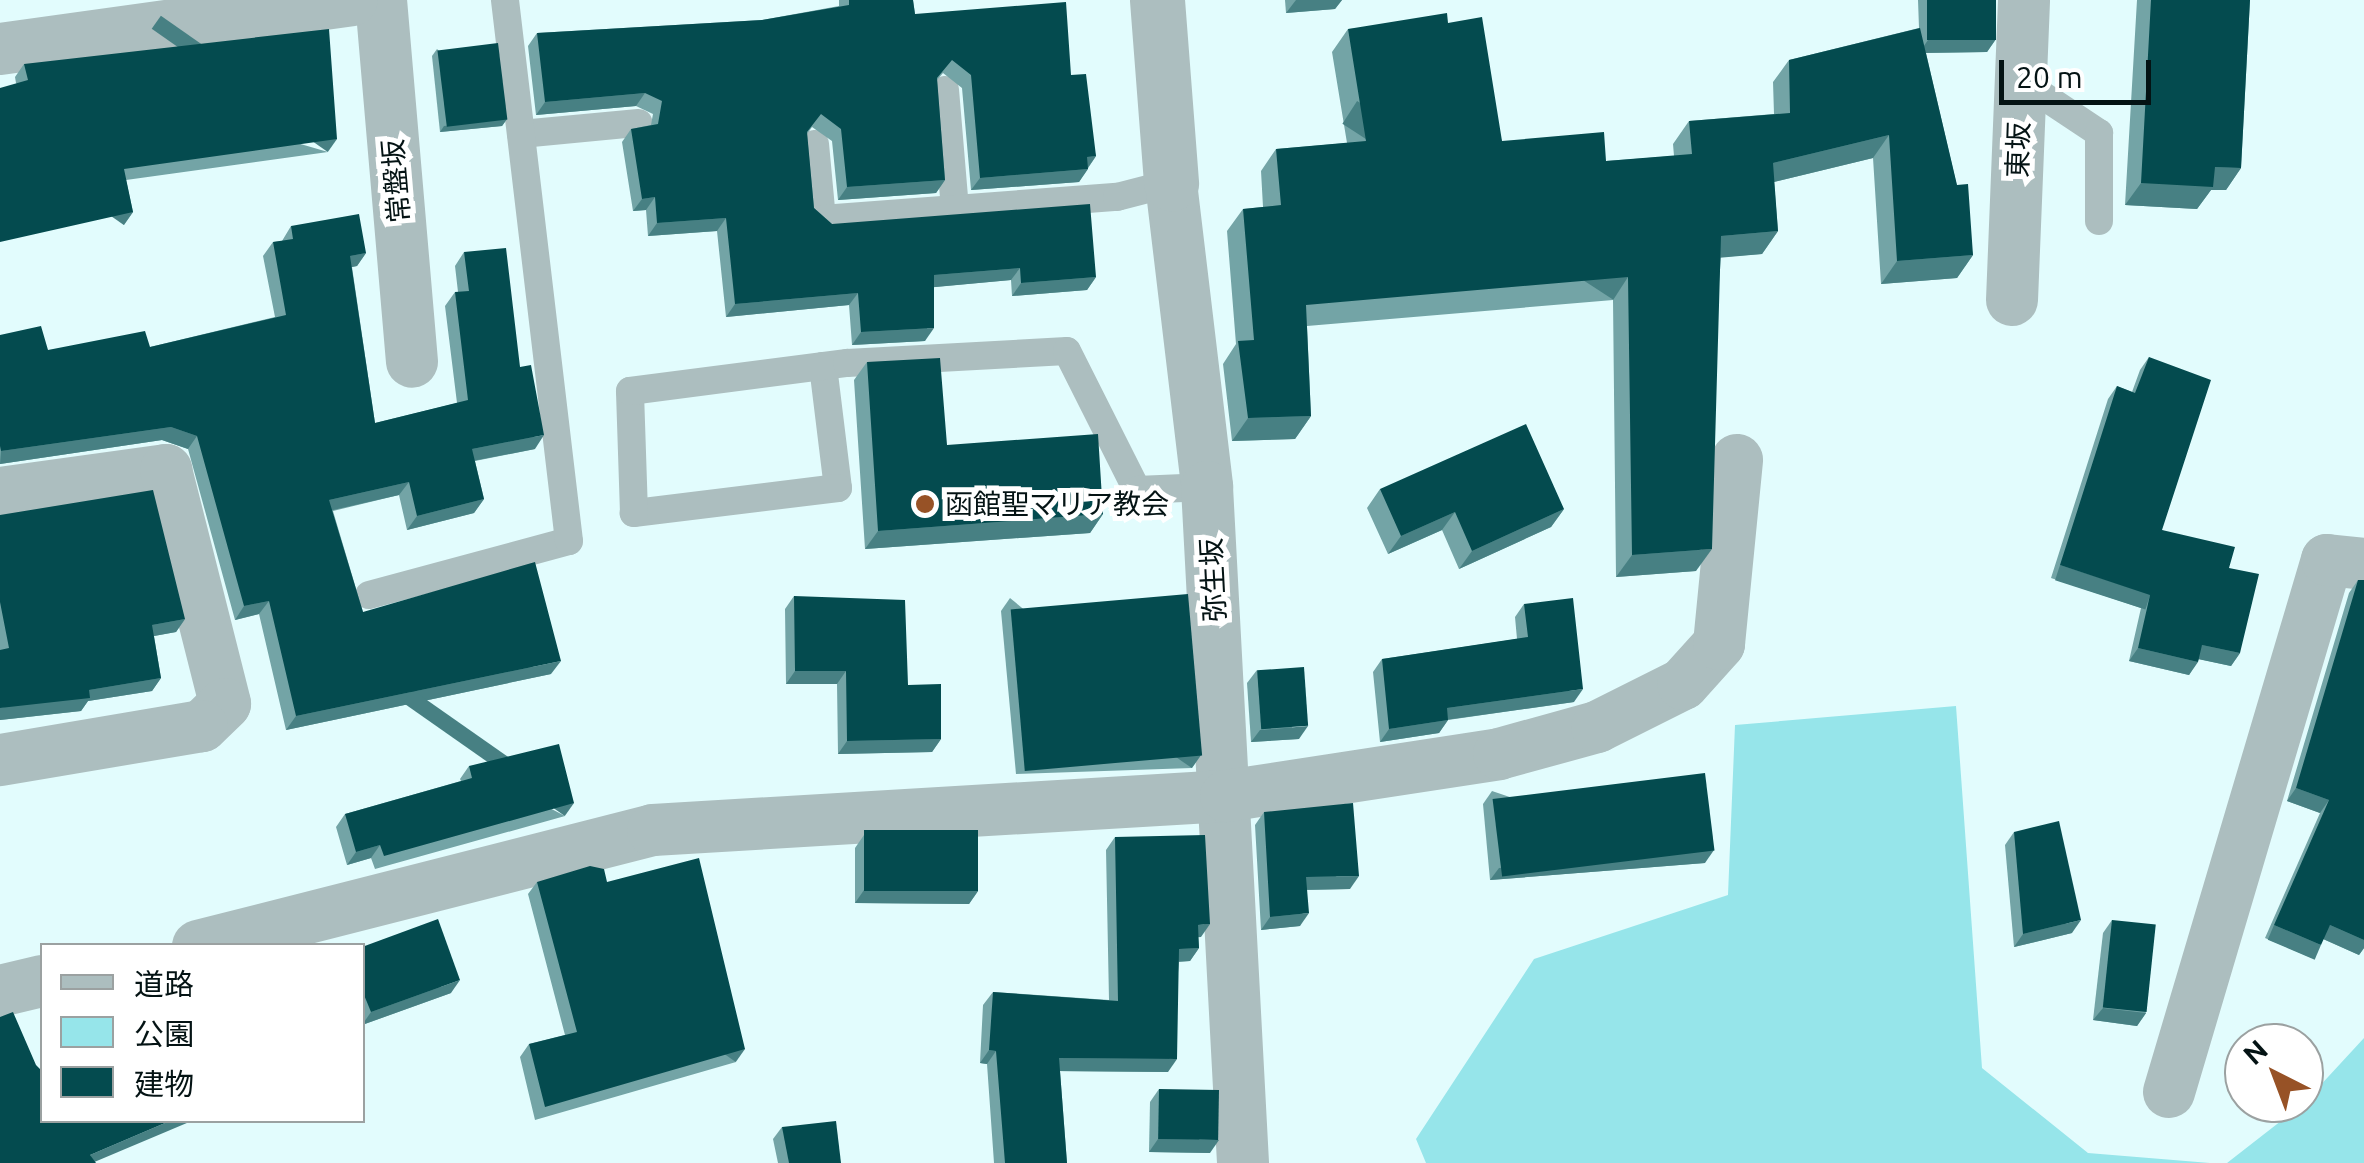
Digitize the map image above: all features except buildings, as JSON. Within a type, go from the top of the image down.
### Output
[{"type":"street","points":[[0,49],[352,0]]},
{"type":"street","name":"常盤坂","points":[[381,0],[412,362]]},
{"type":"street","name":"弥生坂","points":[[1157,0],[1170,183],[1208,487],[1242,1163]]},
{"type":"street","name":"東坂","points":[[2012,300],[2024,0]]},
{"type":"street","points":[[210,943],[653,830],[1226,796],[1499,754],[1597,727],[1683,684],[1720,644],[1737,460]]},
{"type":"street","points":[[0,492],[166,470],[225,704],[202,726],[0,760]]},
{"type":"street","points":[[2170,1092],[2327,560],[2364,564]]},
{"type":"street","points":[[0,991],[40,981]]},
{"type":"lane","points":[[369,594],[569,541],[505,0]]},
{"type":"lane","points":[[2021,81],[2099,133],[2099,222]]},
{"type":"lane","points":[[945,90],[955,209]]},
{"type":"lane","points":[[521,134],[638,123]]},
{"type":"lane","points":[[815,144],[822,219],[1117,196],[1170,183]]},
{"type":"lane","points":[[823,366],[838,488],[634,512],[630,392],[823,366],[1067,351],[1136,490],[1208,487]]},
{"type":"green space","points":[[1956,706],[1982,1068],[2088,1153],[2210,1163],[1426,1163],[1416,1139],[1534,959],[1728,895],[1735,725]]},
{"type":"green space","points":[[2364,1038],[2364,1163],[2227,1163],[2278,1123],[2324,1123],[2324,1081]]},
{"type":"place","name":"函館聖マリア教会","points":[[925,504]]}]
